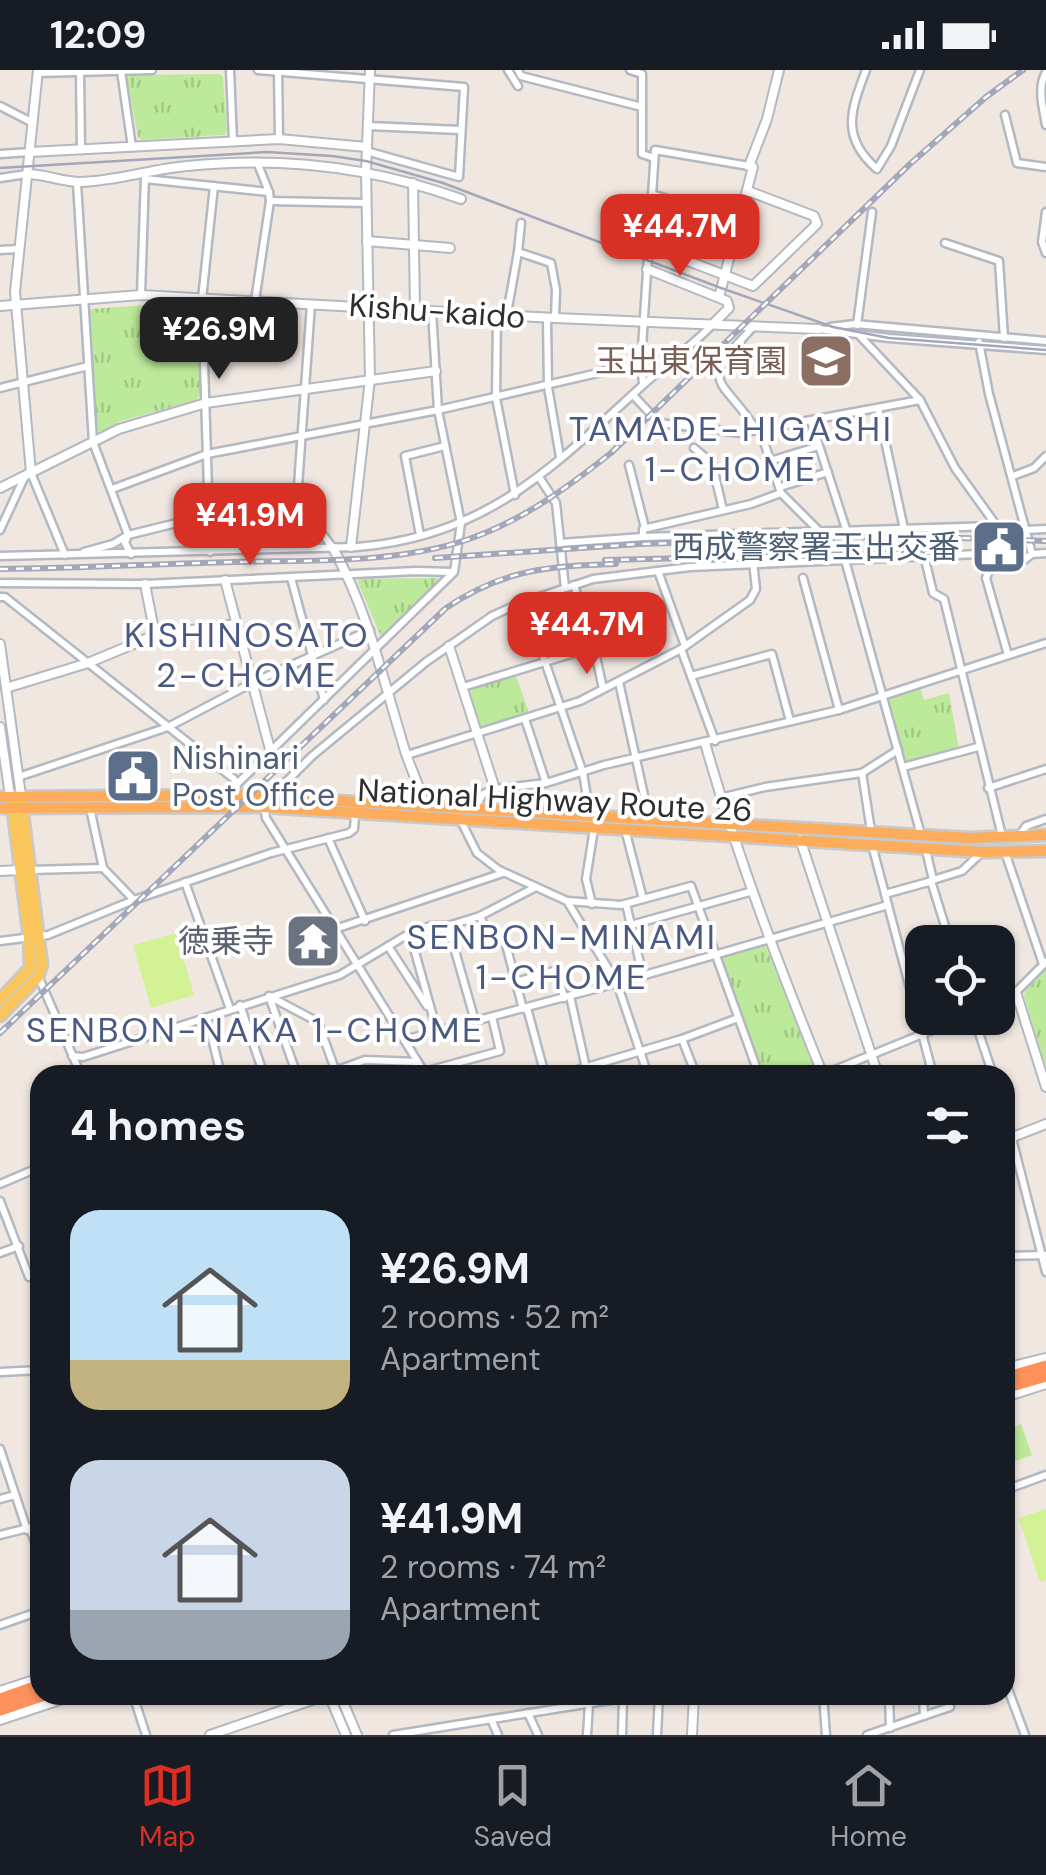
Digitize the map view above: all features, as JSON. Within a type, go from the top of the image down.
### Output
[{"type":"highway","name":"National Highway Route 26","points":[[11,802],[237,789],[271,796],[474,809],[625,829],[871,838],[926,848],[982,852],[1046,850]]},
{"type":"highway","name":"National Highway Route 26","points":[[11,802],[90,807],[264,808],[461,820],[650,820],[800,840],[1046,835]]},
{"type":"highway","points":[[1015,1375],[1046,1366]]},
{"type":"highway","points":[[1015,1385],[1046,1376]]},
{"type":"highway","points":[[0,1699],[30,1686]]},
{"type":"highway","points":[[0,1710],[30,1700]]},
{"type":"main road","points":[[0,1016],[38,976],[42,966],[11,802]]},
{"type":"main road","points":[[0,1000],[30,968],[34,937]]},
{"type":"street","points":[[69,555],[28,474],[15,304],[38,72],[152,70]]},
{"type":"street","points":[[230,70],[234,142]]},
{"type":"street","points":[[0,154],[279,139],[366,149],[459,177],[464,87],[258,70]]},
{"type":"street","points":[[352,547],[370,378],[366,149],[370,70]]},
{"type":"street","points":[[508,70],[518,86]]},
{"type":"street","points":[[518,70],[522,76],[642,108]]},
{"type":"street","points":[[630,70],[642,74],[642,154],[654,158]]},
{"type":"street","points":[[750,166],[780,70]]},
{"type":"street","points":[[866,70],[849,120],[852,132],[877,169],[891,146],[920,70]]},
{"type":"street","points":[[120,71],[132,147]]},
{"type":"street","points":[[80,72],[81,150]]},
{"type":"street","points":[[278,72],[279,139]]},
{"type":"street","points":[[1046,72],[1046,125]]},
{"type":"street","points":[[0,106],[34,124]]},
{"type":"street","points":[[1006,115],[1017,163],[1046,166]]},
{"type":"street","points":[[369,126],[460,130]]},
{"type":"street","points":[[644,385],[641,363],[655,150],[753,167],[718,297]]},
{"type":"street","points":[[254,301],[270,201],[256,162]]},
{"type":"street","points":[[0,178],[46,174],[77,182],[145,177],[184,166],[256,162],[366,171],[461,199]]},
{"type":"street","points":[[145,177],[269,192]]},
{"type":"street","points":[[141,295],[145,177]]},
{"type":"street","points":[[77,182],[93,442],[128,535],[125,543],[131,554]]},
{"type":"street","points":[[413,183],[415,310]]},
{"type":"street","points":[[210,552],[202,299],[214,186]]},
{"type":"street","points":[[648,246],[753,286],[818,224],[814,216],[748,191]]},
{"type":"street","points":[[652,194],[740,222]]},
{"type":"street","points":[[270,201],[366,204]]},
{"type":"street","points":[[857,325],[872,212]]},
{"type":"street","points":[[1046,212],[1042,242],[1046,253]]},
{"type":"street","points":[[508,308],[521,224]]},
{"type":"street","points":[[367,242],[450,248]]},
{"type":"street","points":[[945,243],[999,261],[1004,338]]},
{"type":"street","points":[[0,250],[19,249]]},
{"type":"street","points":[[518,252],[551,263],[556,290],[548,387],[561,458]]},
{"type":"street","points":[[0,556],[352,547],[390,543],[487,512],[539,478],[729,308],[728,301],[647,269]]},
{"type":"street","name":"Kishu-kaido","points":[[0,306],[141,295],[551,318],[818,328]]},
{"type":"street","points":[[311,304],[297,500],[348,575],[377,649],[406,755],[426,805]]},
{"type":"street","points":[[0,597],[88,662],[237,789],[454,572],[462,523],[438,410],[432,311]]},
{"type":"street","points":[[498,315],[496,398],[515,495]]},
{"type":"street","points":[[818,328],[857,325],[1046,350]]},
{"type":"street","points":[[754,326],[722,360],[720,376],[730,400],[758,430],[780,490],[817,529]]},
{"type":"street","points":[[818,328],[860,335],[1046,341]]},
{"type":"street","points":[[860,335],[920,400],[955,468],[996,525]]},
{"type":"street","points":[[980,340],[1032,554]]},
{"type":"street","points":[[112,489],[207,454],[496,398],[641,363]]},
{"type":"street","points":[[0,388],[88,366]]},
{"type":"street","points":[[0,488],[119,428],[206,403],[436,371]]},
{"type":"street","points":[[633,395],[659,423],[731,432],[920,400]]},
{"type":"street","points":[[878,408],[904,528]]},
{"type":"street","points":[[810,420],[846,529]]},
{"type":"street","points":[[420,535],[404,456],[446,446]]},
{"type":"street","points":[[770,461],[818,446]]},
{"type":"street","points":[[694,448],[712,463],[723,510]]},
{"type":"street","points":[[1013,476],[1034,468],[1045,458]]},
{"type":"street","points":[[628,465],[644,532]]},
{"type":"street","points":[[644,532],[723,510],[828,472]]},
{"type":"street","points":[[0,530],[28,474]]},
{"type":"street","points":[[539,478],[556,503],[565,588]]},
{"type":"street","points":[[69,555],[114,544],[128,535],[297,500]]},
{"type":"street","points":[[560,544],[644,532],[996,525],[1046,529]]},
{"type":"street","points":[[271,796],[312,756],[492,616],[574,585],[658,571],[754,562],[924,555],[978,554],[990,568],[1014,568],[1032,554],[1046,553]]},
{"type":"street","points":[[924,555],[933,593],[944,598],[1002,836]]},
{"type":"street","points":[[845,560],[921,835]]},
{"type":"street","points":[[406,755],[562,707],[683,648],[750,600],[756,589],[754,562]]},
{"type":"street","points":[[990,568],[986,578],[1008,654]]},
{"type":"street","points":[[658,571],[692,676],[720,798],[768,938],[818,1065]]},
{"type":"street","points":[[0,583],[145,584],[454,572]]},
{"type":"street","points":[[291,578],[324,702]]},
{"type":"street","points":[[803,578],[838,710]]},
{"type":"street","points":[[225,580],[271,753]]},
{"type":"street","points":[[145,584],[155,635]]},
{"type":"street","points":[[574,585],[603,689]]},
{"type":"street","points":[[525,603],[582,773],[592,822],[586,879],[592,904]]},
{"type":"street","points":[[6,688],[155,635],[236,624]]},
{"type":"street","points":[[18,777],[168,727],[252,683],[370,630]]},
{"type":"street","points":[[474,809],[484,794],[496,789],[546,783],[838,710],[1046,643]]},
{"type":"street","points":[[0,644],[18,777],[11,802]]},
{"type":"street","points":[[449,646],[496,789]]},
{"type":"street","points":[[463,688],[594,646]]},
{"type":"street","points":[[692,676],[772,654],[790,721]]},
{"type":"street","points":[[619,682],[650,820]]},
{"type":"street","points":[[525,719],[546,783]]},
{"type":"street","points":[[0,727],[11,802]]},
{"type":"street","points":[[903,767],[978,747]]},
{"type":"street","points":[[720,798],[764,787],[862,773],[898,750]]},
{"type":"street","points":[[988,788],[1046,768]]},
{"type":"street","points":[[862,773],[871,838],[905,974]]},
{"type":"street","points":[[90,807],[103,868],[134,900]]},
{"type":"street","points":[[264,808],[266,818],[420,1065]]},
{"type":"street","points":[[0,940],[34,937],[185,882],[354,829],[355,814]]},
{"type":"street","points":[[1019,836],[1026,826],[1046,819]]},
{"type":"street","points":[[461,820],[477,853],[504,872],[567,901],[626,904],[692,886],[755,1065]]},
{"type":"street","points":[[625,829],[643,899]]},
{"type":"street","points":[[328,838],[365,921]]},
{"type":"street","points":[[800,840],[875,1065]]},
{"type":"street","points":[[926,848],[945,925]]},
{"type":"street","points":[[885,894],[962,870],[982,852]]},
{"type":"street","points":[[1005,852],[1044,963],[1016,992],[1046,1086]]},
{"type":"street","points":[[0,871],[103,868]]},
{"type":"street","points":[[335,929],[504,872]]},
{"type":"street","points":[[185,882],[230,1008]]},
{"type":"street","points":[[72,1056],[83,1057],[340,975],[410,934],[480,916],[534,888]]},
{"type":"street","points":[[631,925],[752,891]]},
{"type":"street","points":[[567,901],[617,983],[645,1065]]},
{"type":"street","points":[[626,904],[643,976]]},
{"type":"street","points":[[404,1040],[888,905]]},
{"type":"street","points":[[480,916],[492,942],[505,941],[542,1065]]},
{"type":"street","points":[[448,926],[475,1021]]},
{"type":"street","points":[[410,934],[437,1032]]},
{"type":"street","points":[[388,946],[431,1011]]},
{"type":"street","points":[[516,982],[557,970],[585,1065]]},
{"type":"street","points":[[38,976],[76,1065]]},
{"type":"street","points":[[269,996],[318,1022],[333,1065]]},
{"type":"street","points":[[269,996],[293,1065]]},
{"type":"street","points":[[240,1005],[261,1065]]},
{"type":"street","points":[[452,1065],[500,1051],[492,1017]]},
{"type":"street","points":[[206,1018],[218,1065]]},
{"type":"street","points":[[596,1065],[738,1018]]},
{"type":"street","points":[[848,1065],[920,1035],[930,1065]]},
{"type":"street","points":[[980,1035],[990,1065]]},
{"type":"street","points":[[682,1039],[692,1065]]},
{"type":"street","points":[[354,1065],[365,1060],[418,1062]]},
{"type":"street","points":[[1015,1136],[1046,1124]]},
{"type":"street","points":[[1015,1158],[1046,1272]]},
{"type":"street","points":[[0,1184],[30,1171]]},
{"type":"street","points":[[0,1200],[30,1277]]},
{"type":"street","points":[[0,1253],[19,1246]]},
{"type":"street","points":[[1015,1256],[1044,1255]]},
{"type":"street","points":[[1015,1366],[1046,1358]]},
{"type":"street","points":[[0,1372],[30,1370]]},
{"type":"street","points":[[1015,1394],[1046,1384]]},
{"type":"street","points":[[0,1449],[29,1529],[0,1535]]},
{"type":"street","points":[[1015,1486],[1046,1475]]},
{"type":"street","points":[[0,1499],[16,1495]]},
{"type":"street","points":[[0,1625],[30,1614]]},
{"type":"street","points":[[0,1691],[30,1684]]},
{"type":"street","points":[[0,1720],[45,1705]]},
{"type":"street","points":[[136,1705],[146,1735]]},
{"type":"street","points":[[210,1735],[298,1705]]},
{"type":"street","points":[[332,1705],[346,1735]]},
{"type":"street","points":[[344,1705],[357,1735]]},
{"type":"street","points":[[393,1735],[582,1705]]},
{"type":"street","points":[[587,1735],[589,1705]]},
{"type":"street","points":[[622,1705],[622,1735]]},
{"type":"street","points":[[656,1735],[658,1705]]},
{"type":"street","points":[[692,1735],[694,1705]]},
{"type":"street","points":[[824,1705],[826,1735]]},
{"type":"street","points":[[889,1705],[890,1728]]},
{"type":"street","points":[[923,1705],[924,1716]]},
{"type":"street","points":[[1013,1705],[1024,1735]]},
{"type":"street","points":[[867,1735],[950,1707]]},
{"type":"street","points":[[528,1713],[538,1735]]},
{"type":"street","points":[[491,1719],[498,1735]]},
{"type":"street","points":[[457,1724],[462,1735]]},
{"type":"green space","points":[[220,74],[227,131],[224,135],[141,140],[138,137],[127,79],[131,75]]},
{"type":"green space","points":[[147,305],[195,310],[201,394],[196,400],[118,422],[103,432],[96,430],[90,309]]},
{"type":"green space","points":[[437,578],[439,583],[382,639],[359,579]]},
{"type":"green space","points":[[516,676],[526,714],[480,726],[472,689]]},
{"type":"green space","points":[[919,685],[924,700],[949,693],[959,749],[904,764],[886,698]]},
{"type":"green space","points":[[176,933],[194,995],[151,1008],[133,945]]},
{"type":"green space","points":[[766,947],[812,1065],[760,1065],[721,962],[723,957]]},
{"type":"green space","points":[[1046,969],[1046,1067],[1024,996]]},
{"type":"green space","points":[[1021,1424],[1032,1455],[1015,1461],[1015,1426]]},
{"type":"green space","points":[[1046,1509],[1046,1580],[1040,1582],[1019,1518]]},
{"type":"tram line","points":[[0,168],[267,152],[366,161],[443,183],[833,327],[889,338],[1046,350]]},
{"type":"railway","points":[[0,569],[383,557],[441,547],[507,523],[611,453],[910,164],[1023,70]]},
{"type":"railway","points":[[435,558],[639,544],[903,536],[1046,541]]},
{"type":"railway","points":[[605,560],[955,552]]},
{"type":"railway","points":[[0,1033],[446,608],[508,577],[569,566],[616,564]]},
{"type":"place","name":"玉出東保育園","points":[[826,361]]},
{"type":"place","name":"西成警察署玉出交番","points":[[999,547]]},
{"type":"place","name":"Nishinari Post Office","points":[[133,776]]},
{"type":"place","name":"徳乗寺","points":[[313,941]]},
{"type":"district","name":"TAMADE-HIGASHI 1-CHOME","points":[[731,449]]},
{"type":"district","name":"KISHINOSATO 2-CHOME","points":[[247,655]]},
{"type":"district","name":"SENBON-MINAMI 1-CHOME","points":[[562,957]]},
{"type":"district","name":"SENBON-NAKA 1-CHOME","points":[[255,1030]]}]
